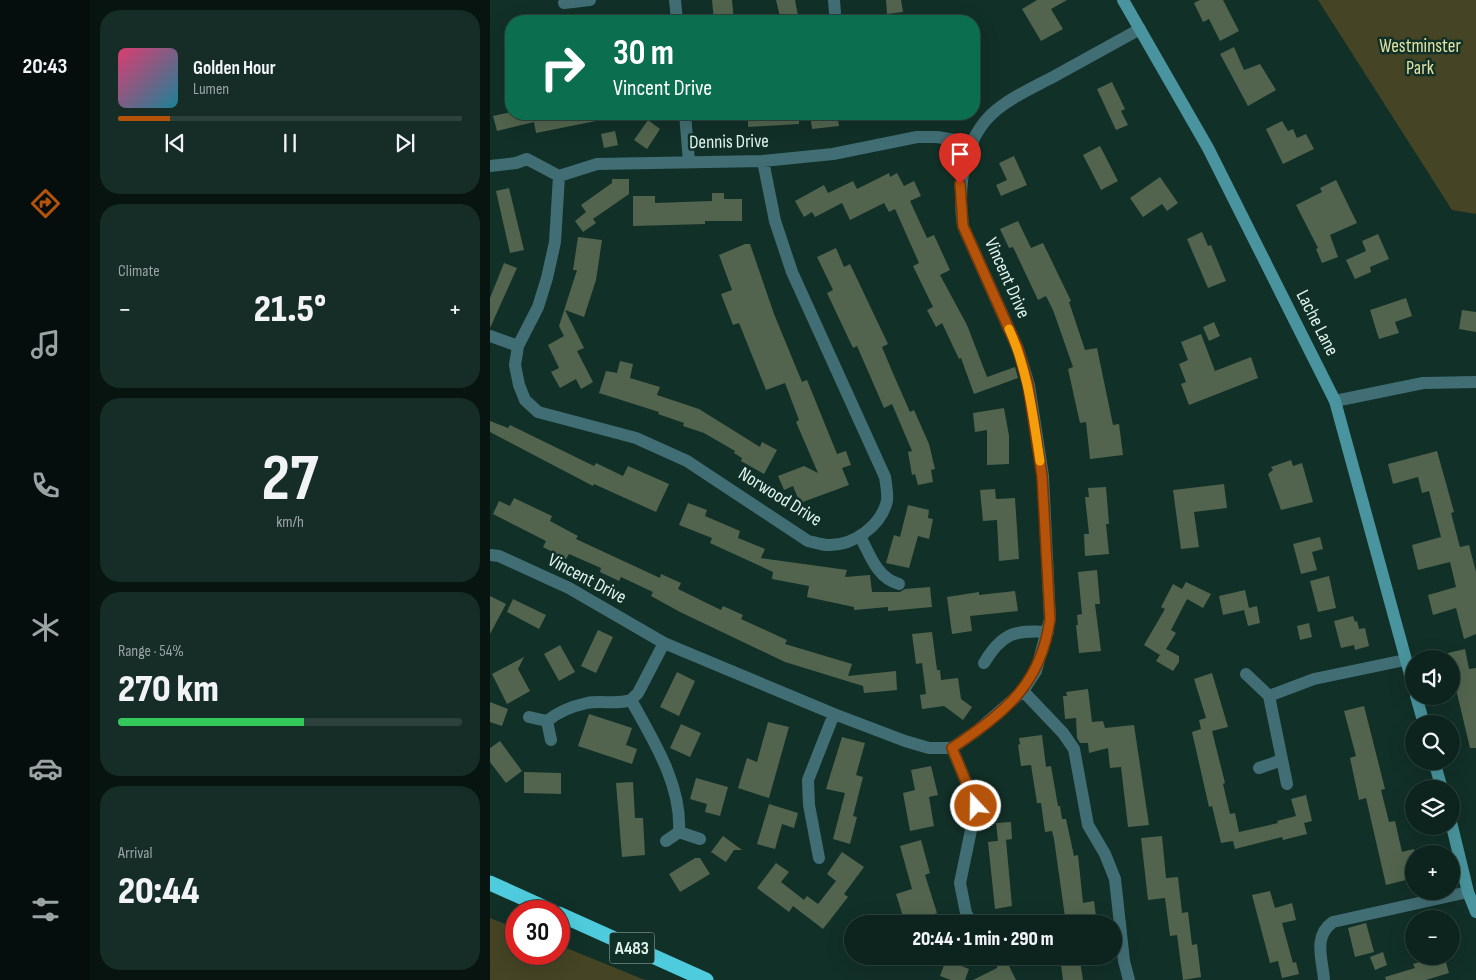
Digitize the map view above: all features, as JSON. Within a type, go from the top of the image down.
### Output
[{"type":"highway","points":[[490,883],[528,900]]},
{"type":"highway","name":"A483","points":[[570,919],[706,980]]},
{"type":"street","points":[[564,3],[583,0]]},
{"type":"street","points":[[676,0],[677,15]]},
{"type":"street","name":"Lache Lane","points":[[1123,0],[1208,148],[1335,401],[1405,660]]},
{"type":"street","name":"Vincent Drive","points":[[490,555],[499,556],[569,588],[664,643],[834,714],[905,741],[930,748],[952,748],[978,730],[1023,691],[1036,671],[1050,619],[1042,476],[1028,385],[1018,349],[963,226],[960,206],[960,184],[965,162],[983,125],[1001,106],[1140,29]]},
{"type":"street","points":[[686,120],[689,161]]},
{"type":"street","name":"Dennis Drive","points":[[559,176],[597,164],[763,161],[833,154],[917,137],[937,136],[973,143]]},
{"type":"street","points":[[490,166],[516,163],[527,159],[559,176]]},
{"type":"street","name":"Norwood Drive","points":[[559,176],[555,242],[547,278],[538,307],[518,346],[514,365],[525,400],[538,412],[636,438],[687,461],[808,541],[826,545],[841,544],[860,536],[878,521],[887,500],[886,477],[792,272],[775,220],[763,161]]},
{"type":"street","points":[[490,336],[518,346]]},
{"type":"street","points":[[1335,401],[1423,382],[1476,382]]},
{"type":"street","points":[[860,536],[880,573],[889,582],[899,584]]},
{"type":"street","points":[[984,663],[995,645],[1006,636],[1031,632],[1048,632]]},
{"type":"street","points":[[547,721],[556,714],[588,703],[622,703],[631,700],[638,693],[664,643]]},
{"type":"street","points":[[1269,696],[1314,679],[1405,660]]},
{"type":"street","points":[[1246,674],[1269,696],[1287,784]]},
{"type":"street","points":[[1023,691],[1063,733],[1074,749],[1088,825],[1105,854],[1115,879],[1124,961],[1129,980]]},
{"type":"street","points":[[631,700],[665,766],[680,813],[679,832]]},
{"type":"street","points":[[819,858],[809,805],[808,780],[834,714]]},
{"type":"street","points":[[529,717],[547,721]]},
{"type":"street","points":[[547,721],[551,740]]},
{"type":"street","points":[[952,748],[976,806],[960,883],[967,915]]},
{"type":"street","points":[[1259,768],[1282,760]]},
{"type":"street","points":[[679,832],[700,838]]},
{"type":"street","points":[[666,841],[679,832]]},
{"type":"street","points":[[1454,835],[1468,892],[1476,912]]},
{"type":"street","points":[[1324,979],[1319,940],[1325,928],[1333,922],[1468,892]]},
{"type":"green space","name":"Westminster Park","points":[[1318,0],[1476,0],[1476,214],[1452,210]]},
{"type":"green space","points":[[490,918],[505,924],[505,965],[570,965],[570,949],[645,980],[490,980]]},
{"type":"building","points":[[712,0],[732,0],[733,15],[713,15]]},
{"type":"building","points":[[776,0],[795,0],[798,15],[780,15]]},
{"type":"building","points":[[886,0],[901,0],[903,12],[887,14]]},
{"type":"building","points":[[1037,0],[1067,0],[1051,9],[1063,29],[1041,41],[1022,9]]},
{"type":"building","points":[[1200,0],[1223,0],[1239,31],[1220,41],[1209,19],[1203,22],[1194,3]]},
{"type":"building","points":[[1234,47],[1244,70],[1260,64],[1276,90],[1248,106],[1220,54]]},
{"type":"building","points":[[1112,82],[1125,109],[1121,111],[1128,125],[1116,130],[1097,89]]},
{"type":"building","points":[[505,113],[505,120],[601,120],[536,133],[534,122],[497,131],[493,116]]},
{"type":"building","points":[[648,120],[660,129],[647,149],[634,140]]},
{"type":"building","points":[[748,120],[799,120],[799,124],[748,127]]},
{"type":"building","points":[[811,120],[838,120],[839,126],[812,129]]},
{"type":"building","points":[[1282,121],[1288,131],[1293,129],[1297,138],[1306,134],[1314,149],[1283,164],[1266,129]]},
{"type":"building","points":[[615,131],[618,145],[604,148],[601,134]]},
{"type":"building","points":[[1100,146],[1118,181],[1101,190],[1083,155]]},
{"type":"building","points":[[1014,156],[1027,185],[1001,196],[996,185],[1007,180],[999,163]]},
{"type":"building","points":[[889,173],[890,177],[897,173],[904,186],[914,181],[921,196],[910,201],[927,238],[934,235],[950,270],[940,275],[967,325],[987,377],[1015,367],[1018,378],[974,394],[961,358],[959,359],[942,323],[936,327],[927,310],[933,307],[913,266],[919,263],[895,209],[889,212],[884,203],[850,220],[842,203],[815,217],[812,212],[804,217],[795,201],[824,185],[828,193],[853,181],[857,189]]},
{"type":"building","points":[[1160,177],[1178,203],[1167,211],[1162,204],[1143,217],[1130,198]]},
{"type":"building","points":[[612,179],[629,179],[629,194],[593,219],[596,223],[583,232],[575,221],[586,212],[581,205],[612,183]]},
{"type":"building","points":[[1336,180],[1357,223],[1330,235],[1338,257],[1322,263],[1316,249],[1318,248],[1296,205],[1322,192],[1320,188]]},
{"type":"building","points":[[509,188],[524,250],[510,253],[496,191]]},
{"type":"building","points":[[712,193],[724,193],[724,199],[742,199],[742,221],[705,221],[705,224],[633,226],[633,196],[655,196],[655,203],[712,201]]},
{"type":"building","points":[[1018,221],[1031,248],[1043,243],[1071,301],[1069,302],[1085,350],[1097,348],[1113,425],[1119,424],[1123,455],[1090,459],[1086,422],[1080,423],[1068,369],[1073,367],[1053,310],[1046,296],[1038,300],[1013,247],[1009,248],[1000,229]]},
{"type":"building","points":[[1202,232],[1208,246],[1211,245],[1226,281],[1208,288],[1187,239]]},
{"type":"building","points":[[1378,234],[1389,259],[1370,267],[1371,272],[1355,279],[1346,260],[1366,251],[1362,241]]},
{"type":"building","points":[[578,237],[602,240],[596,280],[584,317],[565,310],[584,348],[577,351],[593,382],[581,389],[576,379],[560,388],[551,372],[559,368],[548,345],[564,336],[559,326],[577,270],[573,270]]},
{"type":"building","points":[[745,244],[750,244],[774,314],[802,382],[807,380],[837,454],[846,451],[851,465],[842,468],[849,485],[800,503],[793,486],[784,490],[778,476],[804,466],[818,473],[796,422],[799,420],[785,383],[766,390],[739,323],[733,325],[721,294],[732,290],[719,255]]},
{"type":"building","points":[[836,248],[844,267],[850,264],[888,344],[882,347],[910,412],[914,410],[929,444],[935,469],[931,470],[933,482],[918,485],[915,474],[912,475],[908,452],[912,451],[892,404],[884,408],[857,346],[853,348],[827,293],[833,290],[817,257]]},
{"type":"building","points":[[504,263],[517,268],[490,328],[490,298]]},
{"type":"building","points":[[1406,298],[1412,316],[1395,322],[1399,333],[1379,339],[1370,310]]},
{"type":"building","points":[[1462,310],[1476,312],[1476,332],[1459,329]]},
{"type":"building","points":[[1214,322],[1220,336],[1209,341],[1203,327]]},
{"type":"building","points":[[1201,334],[1215,371],[1251,357],[1258,378],[1189,405],[1181,384],[1186,382],[1179,364],[1188,360],[1181,342]]},
{"type":"building","points":[[620,361],[633,364],[630,378],[660,387],[657,395],[699,409],[760,447],[762,442],[777,450],[764,474],[741,461],[742,458],[734,453],[735,451],[704,433],[683,426],[684,423],[658,414],[659,412],[599,393],[606,371],[617,373]]},
{"type":"building","points":[[1004,408],[1009,436],[1009,464],[987,465],[987,430],[975,432],[973,413]]},
{"type":"building","points":[[490,421],[508,428],[510,425],[594,466],[596,463],[623,476],[628,466],[669,484],[656,512],[594,484],[593,486],[490,432]]},
{"type":"building","points":[[1437,451],[1454,512],[1451,513],[1460,547],[1469,545],[1476,572],[1476,634],[1464,639],[1456,608],[1433,615],[1428,595],[1456,587],[1450,562],[1418,570],[1412,545],[1441,537],[1429,491],[1422,493],[1418,477],[1393,484],[1388,464]]},
{"type":"building","points":[[1291,460],[1293,466],[1302,463],[1313,502],[1281,510],[1268,474],[1273,470],[1271,467]]},
{"type":"building","points":[[1224,484],[1227,508],[1194,512],[1199,547],[1181,549],[1173,490]]},
{"type":"building","points":[[1106,487],[1109,524],[1106,524],[1109,554],[1085,556],[1084,534],[1089,534],[1085,497],[1089,497],[1088,488]]},
{"type":"building","points":[[995,489],[996,499],[1015,498],[1019,559],[999,561],[997,520],[983,521],[980,490]]},
{"type":"building","points":[[514,498],[552,516],[550,521],[578,536],[576,539],[660,578],[661,574],[681,583],[678,589],[721,610],[723,606],[743,615],[741,619],[787,640],[785,644],[852,664],[848,676],[896,671],[897,690],[864,693],[863,686],[785,662],[680,612],[651,596],[653,592],[621,577],[619,581],[600,572],[601,568],[569,554],[566,559],[543,547],[546,541],[493,514],[499,501],[510,506]]},
{"type":"building","points":[[688,503],[707,510],[705,516],[740,531],[738,538],[765,549],[761,558],[847,570],[845,577],[870,575],[872,592],[900,592],[905,589],[930,587],[932,607],[888,611],[888,607],[854,610],[854,607],[807,597],[809,586],[772,579],[773,572],[710,543],[712,538],[679,525]]},
{"type":"building","points":[[908,505],[929,510],[928,518],[933,519],[929,539],[918,536],[909,568],[886,563],[894,535],[900,537]]},
{"type":"building","points":[[1320,537],[1323,549],[1312,552],[1317,570],[1301,574],[1293,544]]},
{"type":"building","points":[[1097,570],[1100,604],[1095,604],[1101,651],[1079,653],[1076,625],[1078,625],[1077,615],[1082,614],[1078,572]]},
{"type":"building","points":[[1329,576],[1336,608],[1318,612],[1310,581]]},
{"type":"building","points":[[1186,582],[1211,594],[1203,608],[1187,599],[1171,630],[1176,633],[1166,649],[1179,656],[1179,662],[1173,671],[1156,661],[1160,655],[1144,645],[1165,609],[1161,607],[1173,584],[1182,589]]},
{"type":"building","points":[[1245,590],[1249,608],[1257,606],[1260,623],[1248,626],[1244,610],[1223,615],[1219,596]]},
{"type":"building","points":[[1015,591],[1018,611],[970,616],[972,631],[952,634],[947,597],[979,592],[979,595]]},
{"type":"building","points":[[490,596],[506,604],[490,634]]},
{"type":"building","points":[[513,599],[546,615],[539,629],[507,612]]},
{"type":"building","points":[[1353,616],[1355,622],[1357,621],[1359,629],[1365,628],[1369,646],[1355,650],[1354,645],[1341,648],[1334,621]]},
{"type":"building","points":[[1309,623],[1312,637],[1300,640],[1297,626]]},
{"type":"building","points":[[598,630],[613,637],[596,673],[581,666]]},
{"type":"building","points":[[932,632],[937,670],[940,670],[941,680],[958,678],[961,699],[972,707],[963,720],[944,706],[922,709],[920,695],[926,694],[922,663],[916,664],[912,634]]},
{"type":"building","points":[[560,645],[575,672],[559,681],[544,654]]},
{"type":"building","points":[[1465,649],[1469,669],[1476,668],[1476,748],[1470,748],[1460,705],[1460,650]]},
{"type":"building","points":[[524,657],[518,669],[530,691],[507,704],[492,674]]},
{"type":"building","points":[[677,672],[695,681],[679,716],[660,707]]},
{"type":"building","points":[[1212,673],[1228,727],[1212,731],[1225,783],[1223,784],[1230,814],[1235,813],[1239,832],[1278,823],[1277,821],[1296,816],[1291,799],[1306,795],[1312,821],[1304,823],[1307,834],[1283,840],[1282,837],[1235,849],[1233,841],[1221,843],[1212,806],[1209,807],[1192,732],[1201,729],[1199,720],[1206,718],[1194,679]]},
{"type":"building","points":[[1088,689],[1092,722],[1103,721],[1105,728],[1134,725],[1149,825],[1128,827],[1121,767],[1110,768],[1108,748],[1089,753],[1088,743],[1080,743],[1077,738],[1076,718],[1065,719],[1063,696],[1067,696],[1066,692]]},
{"type":"building","points":[[490,702],[508,709],[502,726],[490,722]]},
{"type":"building","points":[[1364,706],[1385,789],[1381,790],[1389,822],[1395,821],[1402,852],[1405,851],[1405,880],[1386,885],[1366,798],[1359,800],[1350,758],[1356,756],[1344,711]]},
{"type":"building","points":[[589,714],[632,728],[626,745],[637,749],[632,764],[578,746]]},
{"type":"building","points":[[768,722],[789,727],[769,798],[738,788],[747,758],[757,762]]},
{"type":"building","points":[[681,724],[701,733],[690,757],[670,748]]},
{"type":"building","points":[[1042,735],[1046,767],[1051,766],[1058,806],[1060,806],[1062,819],[1066,819],[1074,856],[1078,855],[1083,903],[1094,901],[1096,915],[1065,915],[1052,831],[1045,832],[1041,803],[1037,803],[1031,765],[1021,766],[1019,738]]},
{"type":"building","points":[[842,737],[865,743],[856,775],[863,777],[853,816],[857,817],[850,844],[833,839],[845,793],[826,789]]},
{"type":"building","points":[[500,741],[522,771],[506,783],[490,762],[490,748]]},
{"type":"building","points":[[931,766],[938,795],[929,797],[934,826],[910,831],[903,793],[915,790],[911,770]]},
{"type":"building","points":[[524,772],[561,773],[561,794],[524,793]]},
{"type":"building","points":[[696,778],[728,787],[720,816],[705,812],[707,804],[690,799]]},
{"type":"building","points":[[633,782],[635,818],[643,818],[645,855],[622,857],[616,783]]},
{"type":"building","points":[[769,804],[798,813],[794,828],[782,824],[775,849],[757,844]]},
{"type":"building","points":[[1011,822],[1012,839],[998,841],[996,823]]},
{"type":"building","points":[[723,836],[742,850],[734,850],[726,862],[711,852]]},
{"type":"building","points":[[1162,836],[1166,878],[1178,877],[1182,913],[1188,912],[1192,945],[1197,944],[1201,977],[1183,980],[1177,935],[1170,936],[1165,898],[1148,900],[1141,838]]},
{"type":"building","points":[[921,840],[930,873],[925,875],[937,913],[931,915],[903,915],[896,894],[912,889],[900,846]]},
{"type":"building","points":[[1006,840],[1012,906],[995,909],[988,842]]},
{"type":"building","points":[[842,852],[864,867],[844,894],[848,897],[823,929],[793,906],[789,912],[757,888],[776,863],[789,872],[781,882],[804,900],[807,896],[818,904],[836,881],[827,874]]},
{"type":"building","points":[[695,858],[700,858],[710,874],[680,892],[669,874]]},
{"type":"building","points":[[1270,891],[1275,908],[1292,903],[1296,920],[1282,923],[1293,963],[1296,962],[1299,974],[1282,978],[1278,961],[1270,963],[1252,895]]},
{"type":"building","points":[[1366,923],[1374,952],[1355,957],[1348,928]]},
{"type":"building","points":[[1383,952],[1387,965],[1375,970],[1370,957]]},
{"type":"building","points":[[944,965],[959,965],[969,969],[965,980],[951,980],[940,976]]},
{"type":"building","points":[[997,965],[1008,965],[1016,980],[973,980],[997,968]]},
{"type":"building","points":[[1061,965],[1081,965],[1083,980],[1063,980]]},
{"type":"building","points":[[1414,965],[1447,965],[1449,973],[1426,980],[1386,980],[1385,977],[1415,968]]},
{"type":"slow traffic","points":[[1009,329],[1018,349],[1028,385],[1040,461]]},
{"type":"route","points":[[960,184],[960,206],[963,226],[1018,349],[1028,385],[1042,476],[1050,619],[1036,671],[1023,691],[978,730],[952,748],[973,793],[976,806]]}]
